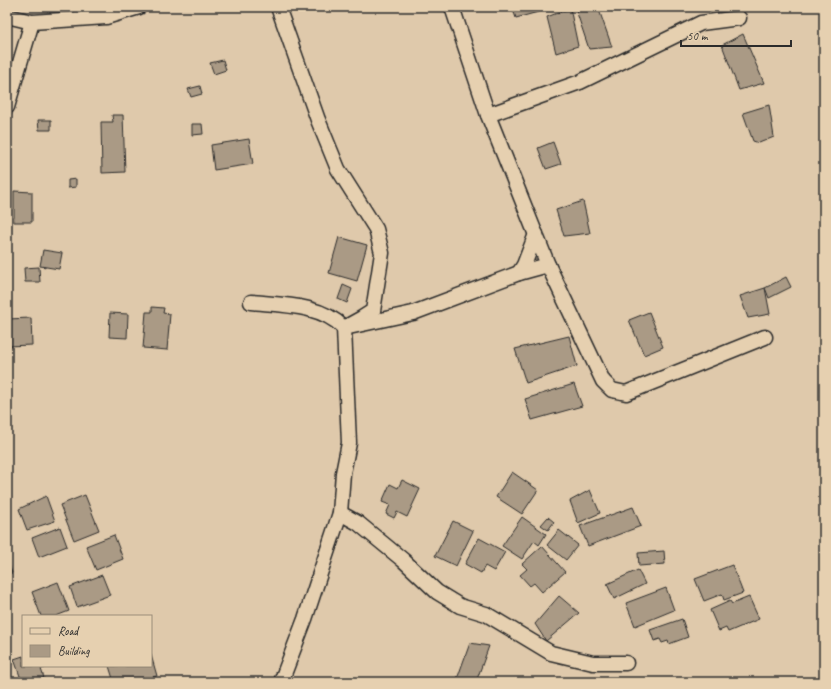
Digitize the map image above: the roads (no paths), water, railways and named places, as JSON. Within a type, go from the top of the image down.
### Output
[{"type":"street","points":[[7,16],[32,22],[106,17],[138,7]]},
{"type":"street","points":[[278,7],[318,120],[338,169],[376,230],[382,252],[373,311],[344,328]]},
{"type":"street","points":[[452,7],[488,115],[548,265],[603,381],[612,390],[626,393],[765,337]]},
{"type":"street","points":[[488,115],[580,82],[701,23],[739,18]]},
{"type":"street","points":[[7,107],[32,22]]},
{"type":"street","points":[[519,273],[524,265],[536,234]]},
{"type":"street","points":[[344,328],[413,313],[519,273],[548,265]]},
{"type":"street","points":[[251,302],[312,309],[336,320],[344,328],[348,443],[343,473],[340,513],[305,619],[281,682]]},
{"type":"street","points":[[340,513],[363,527],[437,592],[460,606],[486,614],[551,653],[593,663],[626,663]]}]
